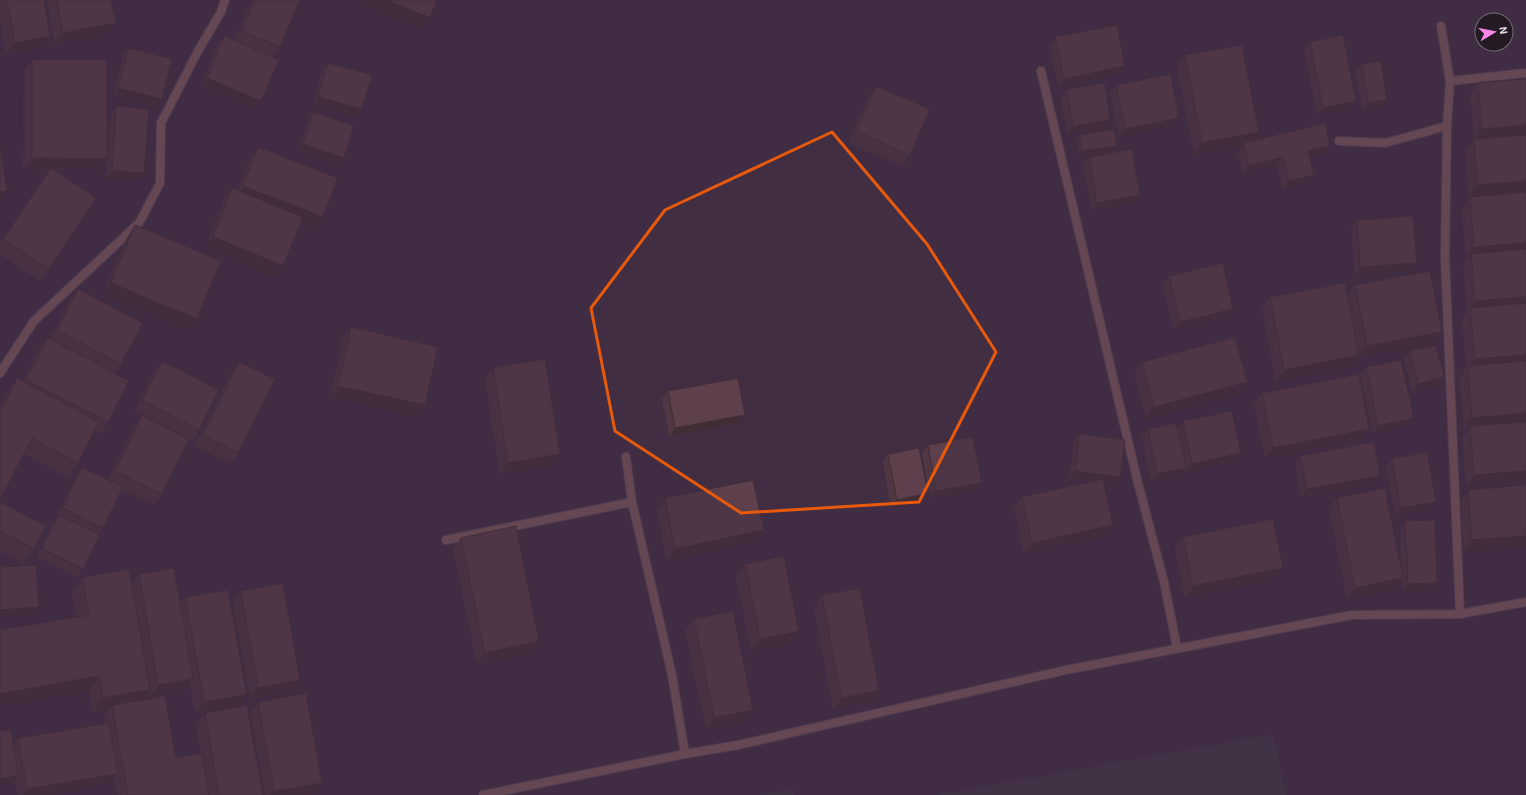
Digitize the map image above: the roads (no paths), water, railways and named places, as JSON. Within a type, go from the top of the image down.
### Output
[{"type":"street","points":[[0,374],[34,321],[139,223],[160,183],[161,123],[198,51],[221,12],[225,0]]},
{"type":"street","points":[[1441,26],[1450,81],[1445,257],[1460,614]]},
{"type":"street","points":[[1041,71],[1137,479],[1164,582],[1177,648]]},
{"type":"street","points":[[1450,81],[1526,72]]},
{"type":"street","points":[[1339,141],[1385,144],[1448,126]]},
{"type":"street","points":[[626,457],[632,502],[672,675],[685,754]]},
{"type":"street","points":[[446,540],[632,502]]},
{"type":"street","points":[[483,795],[685,754],[738,745],[1066,670],[1177,648],[1352,616],[1460,614],[1526,602]]}]
